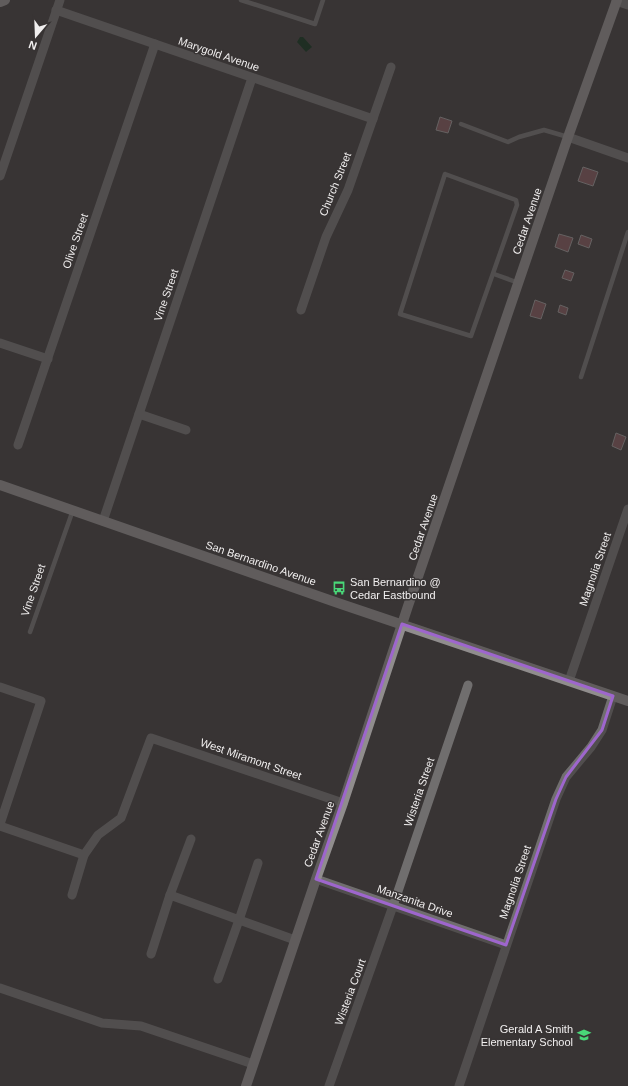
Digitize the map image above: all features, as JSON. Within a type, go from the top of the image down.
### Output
[{"type":"main road","points":[[0,2],[5,0]]},
{"type":"main road","name":"Cedar Avenue","points":[[246,1086],[518,282],[616,0]]},
{"type":"main road","name":"San Bernardino Avenue","points":[[0,485],[628,701]]},
{"type":"street","points":[[0,176],[60,0]]},
{"type":"street","points":[[616,0],[628,4]]},
{"type":"street","name":"Marygold Avenue","points":[[56,10],[373,120]]},
{"type":"street","name":"Olive Street","points":[[18,445],[155,44]]},
{"type":"street","name":"Church Street","points":[[301,310],[326,237],[348,190],[391,67]]},
{"type":"street","name":"Vine Street","points":[[103,521],[252,78]]},
{"type":"street","points":[[568,137],[628,158]]},
{"type":"street","points":[[0,342],[48,359]]},
{"type":"street","points":[[138,414],[186,430]]},
{"type":"street","name":"Magnolia Street","points":[[569,681],[628,509]]},
{"type":"street","name":"Wisteria Street","points":[[393,906],[468,685]]},
{"type":"street","points":[[0,687],[41,701],[0,825],[84,856],[72,895]]},
{"type":"street","name":"Magnolia Street","points":[[459,1086],[556,799],[566,777],[591,747],[602,730],[613,696]]},
{"type":"street","name":"West Miramont Street","points":[[84,856],[98,835],[121,818],[151,738],[343,803]]},
{"type":"street","points":[[151,954],[170,896],[191,840]]},
{"type":"street","points":[[218,979],[258,864]]},
{"type":"street","name":"Manzanita Drive","points":[[316,879],[506,945]]},
{"type":"street","points":[[170,896],[295,940]]},
{"type":"street","name":"Wisteria Court","points":[[329,1086],[393,906]]},
{"type":"street","points":[[0,988],[102,1023],[141,1026],[253,1064]]},
{"type":"lane","points":[[241,0],[315,24],[323,0]]},
{"type":"lane","points":[[461,124],[508,142],[519,137],[544,130],[568,137]]},
{"type":"lane","points":[[446,174],[516,200],[517,205],[494,274],[471,336],[400,314],[446,174]]},
{"type":"lane","points":[[581,376],[628,232]]},
{"type":"lane","points":[[494,274],[518,282]]},
{"type":"lane","name":"Vine Street","points":[[30,632],[73,510]]},
{"type":"highlighted area","points":[[402,624],[613,696],[602,730],[566,777],[556,799],[506,945],[316,879]]},
{"type":"shaded area","points":[[300,37],[303,37],[312,47],[306,52],[297,42]]},
{"type":"building","points":[[440,117],[452,121],[448,133],[436,130]]},
{"type":"building","points":[[583,167],[598,172],[593,186],[578,181]]},
{"type":"building","points":[[559,234],[573,238],[568,252],[555,247]]},
{"type":"building","points":[[581,235],[592,239],[589,248],[578,244]]},
{"type":"building","points":[[565,270],[574,273],[571,281],[562,278]]},
{"type":"building","points":[[535,300],[546,304],[541,319],[530,316]]},
{"type":"building","points":[[560,305],[568,308],[566,315],[558,312]]},
{"type":"building","points":[[616,433],[626,437],[621,450],[612,446]]},
{"type":"place","name":"San Bernardino @ Cedar Eastbound","points":[[339,588]]},
{"type":"place","name":"Gerald A Smith Elementary School","points":[[584,1035]]}]
